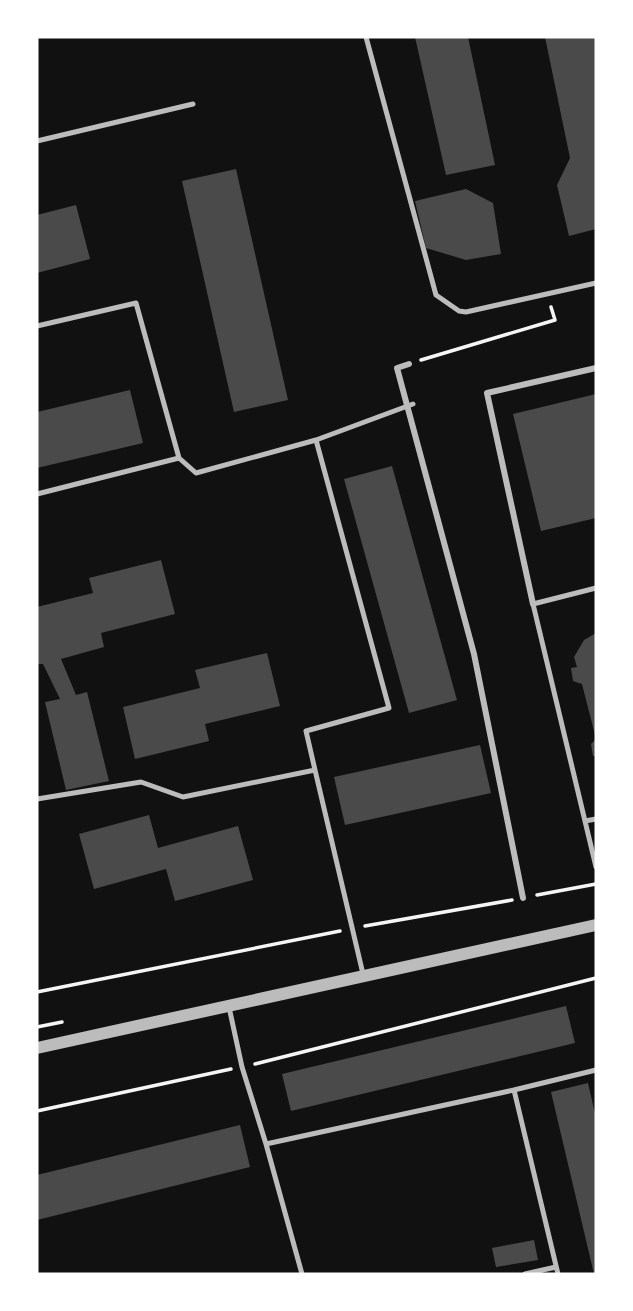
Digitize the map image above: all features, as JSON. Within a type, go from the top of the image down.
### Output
[{"type":"street","points":[[409,364],[397,368],[410,405],[474,654],[523,898]]},
{"type":"street","points":[[533,604],[487,393],[596,368]]},
{"type":"street","points":[[37,1048],[596,925]]},
{"type":"lane","points":[[366,37],[436,295],[459,311],[466,312],[596,283]]},
{"type":"lane","points":[[37,141],[193,104]]},
{"type":"lane","points":[[37,326],[136,303],[179,458],[196,473],[316,440],[410,405]]},
{"type":"lane","points":[[316,440],[390,708],[306,732],[364,977]]},
{"type":"lane","points":[[37,494],[179,458]]},
{"type":"lane","points":[[596,588],[533,604],[596,867]]},
{"type":"lane","points":[[37,799],[141,782],[183,797],[315,770]]},
{"type":"lane","points":[[585,821],[596,819]]},
{"type":"lane","points":[[229,1007],[242,1067],[302,1274]]},
{"type":"lane","points":[[266,1144],[596,1070]]},
{"type":"lane","points":[[514,1090],[557,1271],[525,1274]]},
{"type":"path","points":[[409,364],[555,320],[548,294]]},
{"type":"path","points":[[37,992],[596,884]]},
{"type":"path","points":[[37,1111],[242,1067],[596,978]]},
{"type":"path","points":[[37,1027],[62,1022]]},
{"type":"building","points":[[415,37],[468,37],[495,165],[446,175]]},
{"type":"building","points":[[545,37],[596,37],[596,229],[569,236],[557,185],[570,158]]},
{"type":"building","points":[[236,169],[288,400],[234,412],[182,181]]},
{"type":"building","points":[[466,189],[493,203],[501,254],[466,260],[426,248],[415,201]]},
{"type":"building","points":[[76,205],[90,259],[37,273],[37,215]]},
{"type":"building","points":[[130,390],[143,443],[37,468],[37,412]]},
{"type":"building","points":[[596,394],[596,518],[541,531],[513,414]]},
{"type":"building","points":[[392,466],[457,700],[409,713],[344,479]]},
{"type":"building","points":[[161,560],[175,614],[101,633],[104,647],[61,659],[76,695],[87,692],[109,781],[66,790],[45,702],[60,699],[43,664],[37,664],[37,607],[93,593],[89,578]]},
{"type":"building","points":[[596,633],[596,739],[582,684],[573,681],[571,668],[577,667],[574,657],[584,640]]},
{"type":"building","points":[[267,653],[280,706],[205,724],[209,741],[135,759],[123,707],[200,688],[195,670]]},
{"type":"building","points":[[596,739],[596,756],[593,756],[591,744]]},
{"type":"building","points":[[480,745],[491,793],[345,825],[334,777]]},
{"type":"building","points":[[149,815],[158,848],[238,826],[253,880],[175,901],[166,869],[94,889],[79,834]]},
{"type":"building","points":[[566,1006],[575,1043],[291,1111],[282,1074]]},
{"type":"building","points":[[588,1083],[596,1118],[596,1274],[551,1092]]},
{"type":"building","points":[[240,1125],[250,1167],[37,1220],[37,1175]]},
{"type":"building","points":[[534,1240],[538,1260],[496,1267],[492,1248]]}]
